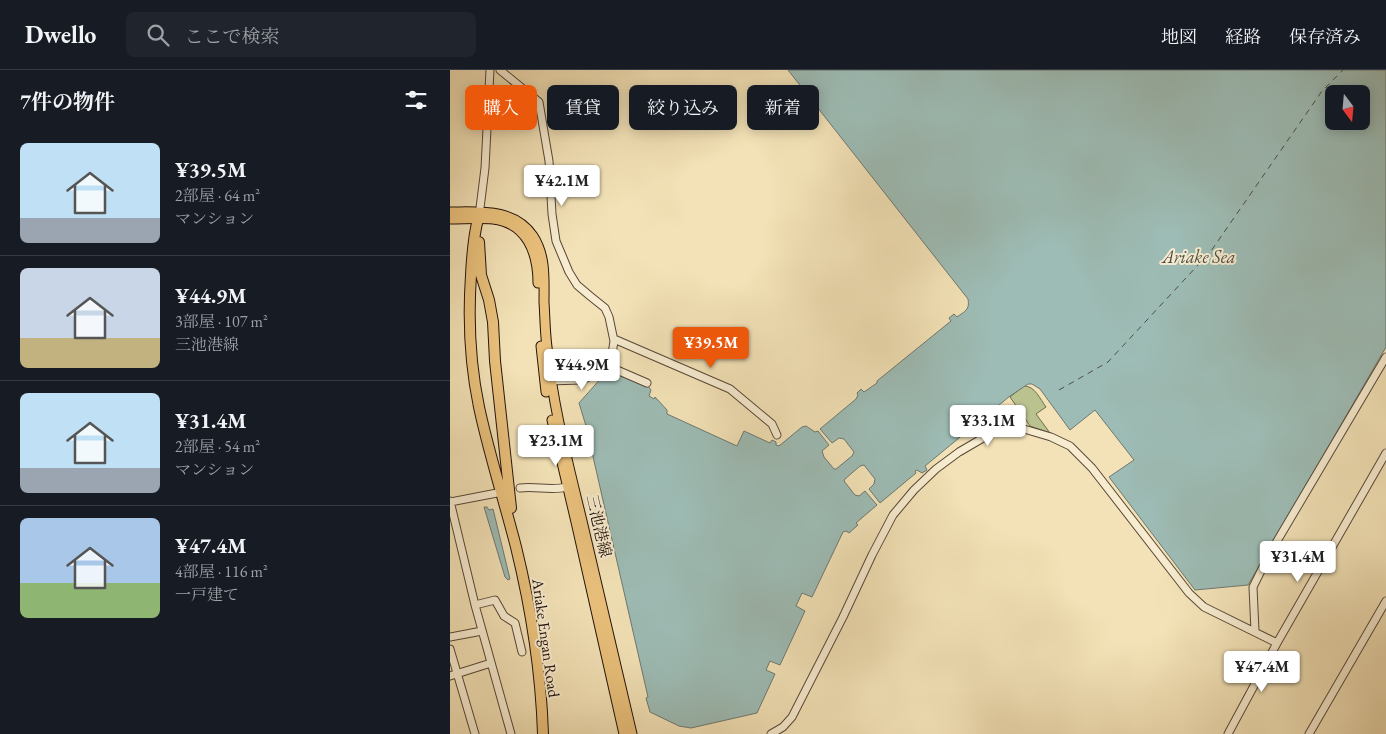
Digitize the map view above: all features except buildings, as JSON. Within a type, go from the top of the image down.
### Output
[{"type":"highway","points":[[479,216],[481,275],[492,317],[495,361],[516,547]]},
{"type":"highway","points":[[479,216],[474,235],[470,285],[472,359],[479,406],[516,547]]},
{"type":"highway","name":"Ariake Engan Road","points":[[516,547],[538,665],[543,734]]},
{"type":"main road","name":"三池港線","points":[[450,212],[479,216],[513,225],[531,246],[537,265],[540,333],[554,433],[624,734]]},
{"type":"main road","name":"三池港線","points":[[450,219],[479,216]]},
{"type":"main road","name":"三池港線","points":[[548,381],[632,734]]},
{"type":"street","points":[[479,216],[485,168],[490,70]]},
{"type":"street","points":[[500,70],[539,102],[549,161],[552,214],[556,240],[569,272],[578,285],[605,308],[609,317],[614,339],[610,367]]},
{"type":"street","points":[[614,339],[730,389],[772,424],[777,435]]},
{"type":"street","points":[[1255,631],[1253,587],[1270,553],[1386,357]]},
{"type":"street","points":[[548,381],[582,380],[610,367],[647,383]]},
{"type":"street","points":[[772,734],[783,730],[792,718],[893,515],[914,490],[936,469],[959,452],[995,431],[1014,428],[1024,429],[1051,437],[1070,446],[1092,468],[1189,593],[1204,606],[1277,642]]},
{"type":"street","points":[[1228,734],[1277,642],[1386,453]]},
{"type":"street","points":[[520,488],[551,489],[567,486]]},
{"type":"street","points":[[497,493],[450,502],[453,531],[492,664],[510,734]]},
{"type":"street","points":[[475,605],[495,600],[504,616],[515,623],[522,652]]},
{"type":"street","points":[[1309,734],[1386,601]]},
{"type":"street","points":[[450,637],[482,631]]},
{"type":"street","points":[[450,649],[475,734]]},
{"type":"street","points":[[450,676],[492,664]]},
{"type":"green space","points":[[1024,386],[1031,388],[1046,407],[1036,414],[1050,433],[1030,426],[1010,397]]},
{"type":"water","name":"Ariake Sea","points":[[788,70],[1386,70],[1386,347],[1248,585],[1195,590],[1109,477],[1134,460],[1095,410],[1070,430],[1040,389],[1032,384],[1028,384],[1010,396],[925,466],[927,470],[922,473],[917,470],[915,471],[916,473],[880,503],[869,489],[874,484],[875,479],[864,465],[860,466],[845,479],[844,481],[855,495],[859,496],[865,491],[877,505],[856,523],[858,525],[849,533],[843,532],[812,597],[802,593],[796,606],[805,611],[780,665],[770,661],[766,670],[775,674],[757,713],[691,728],[679,726],[650,712],[590,439],[579,403],[603,376],[616,372],[648,386],[651,390],[649,396],[654,399],[655,397],[667,410],[667,414],[737,446],[744,431],[770,443],[772,440],[779,446],[802,427],[806,426],[815,432],[818,431],[829,445],[822,451],[824,457],[836,469],[852,456],[854,452],[844,439],[839,438],[832,443],[820,429],[856,399],[857,393],[861,389],[864,392],[877,383],[877,381],[951,321],[949,318],[954,314],[957,317],[965,312],[968,306],[968,299],[819,109],[819,85],[800,85]]},
{"type":"water","points":[[484,507],[487,507],[489,510],[493,509],[510,579],[508,580],[505,577]]},
{"type":"ferry route","points":[[1059,390],[1108,362],[1211,251],[1322,91],[1343,70]]}]
